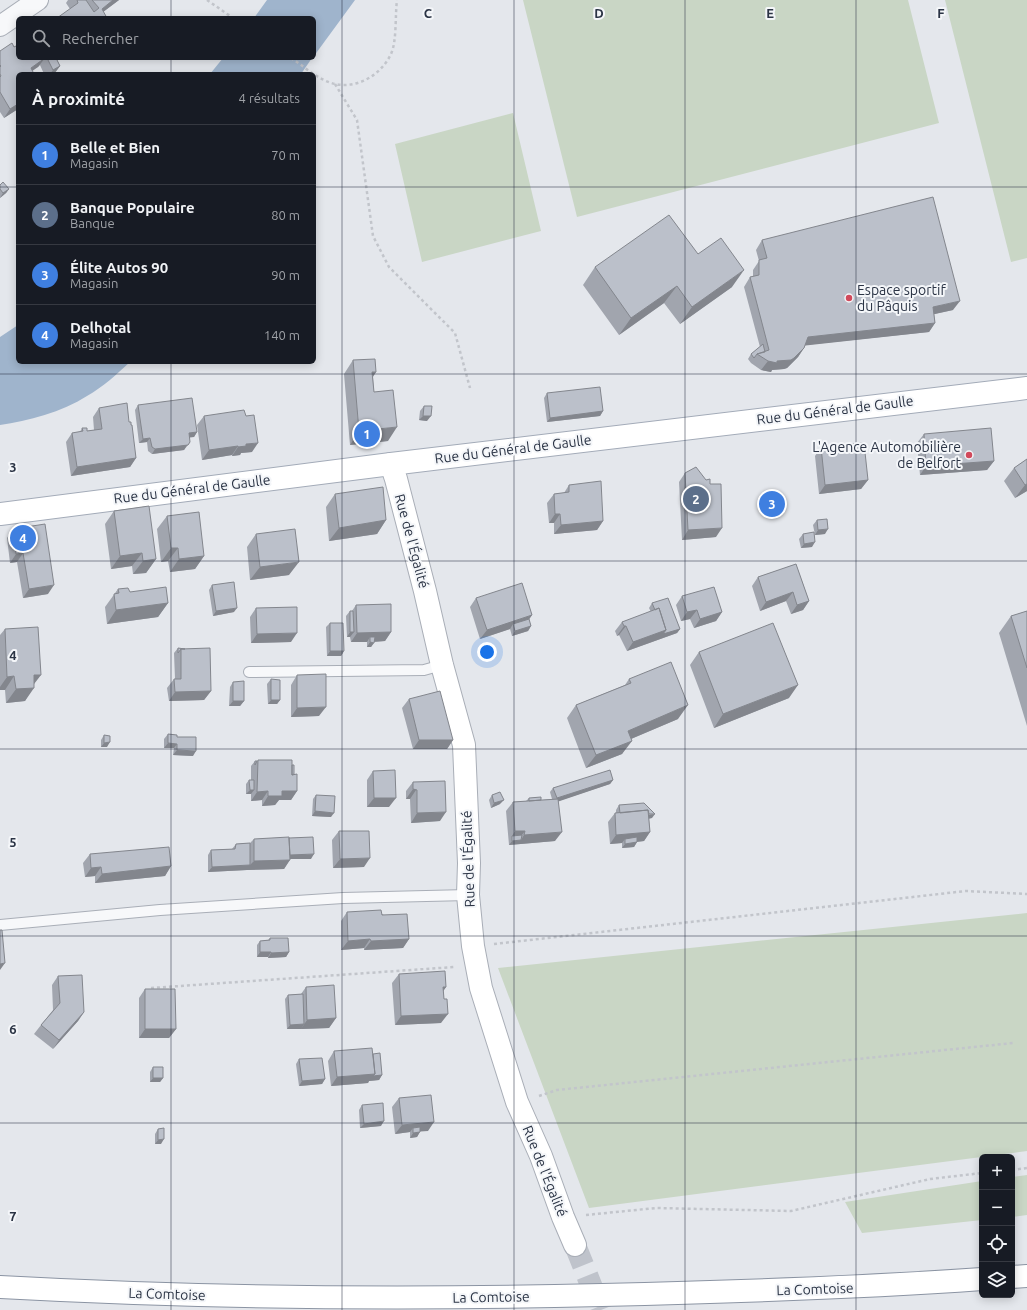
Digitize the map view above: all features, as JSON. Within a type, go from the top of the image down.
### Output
[{"type":"main road","name":"Rue du Général de Gaulle","points":[[0,514],[391,464],[1027,388]]},
{"type":"main road","name":"Rue de l'Égalité","points":[[391,464],[464,745],[469,863],[468,896],[475,956],[481,988],[517,1102],[541,1156],[575,1245]]},
{"type":"main road","points":[[1015,1277],[1027,1276]]},
{"type":"main road","name":"La Comtoise","points":[[0,1287],[220,1296],[508,1298],[756,1292],[979,1279]]},
{"type":"street","points":[[0,26],[38,0]]},
{"type":"lane","points":[[248,672],[424,670],[442,665]]},
{"type":"lane","points":[[0,925],[176,909],[343,898],[468,896]]},
{"type":"path","points":[[207,0],[231,16]]},
{"type":"path","points":[[316,75],[324,80],[335,84],[348,84],[366,80],[373,76],[383,66],[391,54],[395,33],[397,0]]},
{"type":"path","points":[[294,60],[312,72]]},
{"type":"path","points":[[335,84],[357,120],[373,236],[389,267],[455,333],[470,388]]},
{"type":"path","points":[[151,988],[475,956],[966,891],[1027,894]]},
{"type":"path","points":[[517,1102],[557,1090],[1013,1043]]},
{"type":"path","points":[[1015,1170],[1027,1168]]},
{"type":"path","points":[[564,1217],[656,1208],[791,1212],[930,1179],[979,1173]]},
{"type":"green space","points":[[523,0],[908,0],[939,123],[577,217]]},
{"type":"green space","points":[[945,0],[1027,0],[1027,258],[1011,262]]},
{"type":"green space","points":[[513,113],[541,231],[422,262],[395,144]]},
{"type":"green space","points":[[1027,913],[1027,1151],[1004,1154],[979,1154],[979,1157],[589,1208],[498,968]]},
{"type":"green space","points":[[1027,1175],[1027,1215],[1015,1217],[1015,1177]]},
{"type":"green space","points":[[979,1181],[979,1220],[862,1233],[845,1202]]},
{"type":"water","points":[[267,0],[355,0],[316,53],[316,16],[255,16]]},
{"type":"water","points":[[221,60],[311,60],[302,72],[212,72]]},
{"type":"water","points":[[16,326],[16,364],[128,364],[115,376],[93,392],[67,407],[45,415],[0,425],[0,337]]},
{"type":"building","points":[[77,0],[86,0],[94,12],[99,8],[92,0],[113,0],[102,9],[106,16],[60,16],[78,3]]},
{"type":"building","points":[[12,43],[14,47],[16,46],[16,60],[42,60],[31,68],[33,72],[16,72],[16,105],[10,109],[0,92],[0,51]]},
{"type":"building","points":[[48,60],[57,60],[60,66],[53,70]]},
{"type":"building","points":[[3,182],[9,189],[3,193],[0,189],[0,185]]},
{"type":"building","name":"Espace sportif du Pâquis","points":[[933,197],[960,301],[933,307],[935,323],[808,337],[804,348],[794,358],[791,360],[777,361],[777,363],[768,361],[757,354],[769,350],[750,277],[759,275],[759,260],[767,258],[762,240]]},
{"type":"building","points":[[669,215],[698,254],[721,238],[744,270],[692,307],[677,286],[631,318],[595,267]]},
{"type":"building","points":[[763,344],[765,352],[757,354],[754,358],[751,354]]},
{"type":"building","points":[[375,359],[376,372],[372,372],[374,392],[393,390],[397,427],[359,431],[353,360]]},
{"type":"building","points":[[600,387],[603,411],[550,418],[547,393]]},
{"type":"building","points":[[192,398],[197,432],[189,433],[190,442],[188,445],[155,449],[152,447],[150,438],[143,439],[138,405]]},
{"type":"building","points":[[127,403],[129,422],[131,422],[132,425],[136,458],[77,467],[72,433],[83,431],[82,428],[87,428],[87,431],[102,429],[99,408]]},
{"type":"building","points":[[424,406],[432,406],[431,416],[423,416]]},
{"type":"building","points":[[244,410],[246,416],[254,415],[258,443],[246,444],[246,446],[209,450],[204,416]]},
{"type":"building","points":[[991,428],[994,461],[926,466],[924,434]]},
{"type":"building","points":[[864,443],[868,480],[825,485],[821,447],[845,445],[846,449],[850,449],[850,444]]},
{"type":"building","points":[[1027,459],[1027,484],[1025,485],[1014,468]]},
{"type":"building","points":[[696,467],[706,480],[710,479],[710,484],[721,484],[722,528],[688,530],[685,473]]},
{"type":"building","points":[[601,481],[603,521],[561,525],[560,514],[555,514],[554,494],[569,492],[569,485]]},
{"type":"building","points":[[383,487],[386,520],[339,528],[335,494]]},
{"type":"building","points":[[149,506],[156,559],[143,561],[142,553],[120,556],[114,511]]},
{"type":"building","points":[[199,512],[204,556],[179,559],[178,548],[171,548],[167,516]]},
{"type":"building","points":[[827,519],[828,529],[818,530],[817,520]]},
{"type":"building","points":[[45,524],[54,585],[29,589],[23,553],[16,554],[13,529]]},
{"type":"building","points":[[295,529],[299,562],[260,567],[256,534]]},
{"type":"building","points":[[814,532],[815,542],[804,544],[803,534]]},
{"type":"building","points":[[796,564],[809,601],[797,605],[793,592],[766,602],[758,577]]},
{"type":"building","points":[[234,582],[237,608],[216,611],[212,585]]},
{"type":"building","points":[[522,583],[532,615],[487,630],[476,598]]},
{"type":"building","points":[[166,587],[168,603],[116,610],[114,594],[119,593],[118,589],[128,588],[130,592]]},
{"type":"building","points":[[714,587],[722,612],[700,619],[697,610],[687,612],[682,596]]},
{"type":"building","points":[[668,598],[680,629],[663,634],[666,630],[659,608],[655,610],[652,603]]},
{"type":"building","points":[[391,604],[391,632],[357,633],[356,605]]},
{"type":"building","points":[[297,607],[297,633],[257,634],[256,608]]},
{"type":"building","points":[[659,608],[666,630],[633,642],[626,626],[624,626],[622,622]]},
{"type":"building","points":[[350,611],[353,611],[354,632],[350,632]]},
{"type":"building","points":[[1027,611],[1027,668],[1011,616]]},
{"type":"building","points":[[529,619],[531,626],[515,631],[513,624]]},
{"type":"building","points":[[330,623],[343,623],[344,651],[330,651]]},
{"type":"building","points":[[773,623],[798,685],[723,714],[699,652]]},
{"type":"building","points":[[38,627],[41,675],[34,675],[34,688],[16,689],[14,676],[7,677],[5,629]]},
{"type":"building","points":[[370,637],[375,637],[374,643],[370,642]]},
{"type":"building","points":[[210,648],[211,691],[175,692],[174,679],[181,679],[181,649]]},
{"type":"building","points":[[671,662],[688,705],[628,731],[632,741],[596,755],[576,705],[631,683],[629,679]]},
{"type":"building","points":[[326,674],[326,707],[297,708],[297,675]]},
{"type":"building","points":[[271,679],[280,680],[280,700],[271,700]]},
{"type":"building","points":[[244,681],[244,701],[233,701],[233,682]]},
{"type":"building","points":[[440,691],[453,740],[419,740],[409,699]]},
{"type":"building","points":[[168,734],[177,735],[177,737],[196,737],[196,751],[177,750],[177,744],[168,743]]},
{"type":"building","points":[[104,735],[110,736],[110,742],[104,743]]},
{"type":"building","points":[[258,760],[292,760],[292,775],[297,774],[297,791],[282,791],[282,796],[268,796],[268,791],[257,792]]},
{"type":"building","points":[[292,765],[294,765],[294,774],[292,775]]},
{"type":"building","points":[[395,770],[396,798],[374,798],[373,771]]},
{"type":"building","points":[[610,770],[613,780],[557,798],[553,788]]},
{"type":"building","points":[[249,780],[254,780],[254,790],[250,790]]},
{"type":"building","points":[[445,781],[446,812],[417,813],[417,790],[413,789],[413,782]]},
{"type":"building","points":[[500,792],[504,800],[494,803],[492,795]]},
{"type":"building","points":[[316,795],[335,796],[334,813],[315,811]]},
{"type":"building","points":[[541,797],[541,800],[529,801],[529,798]]},
{"type":"building","points":[[558,799],[562,832],[524,835],[525,831],[515,831],[513,802]]},
{"type":"building","points":[[644,803],[655,814],[649,814],[648,810],[620,813],[619,805]]},
{"type":"building","points":[[648,810],[650,832],[616,835],[615,813]]},
{"type":"building","points":[[339,831],[369,831],[370,858],[340,859]]},
{"type":"building","points":[[522,835],[521,840],[512,841],[512,836]]},
{"type":"building","points":[[289,837],[290,860],[254,861],[254,839]]},
{"type":"building","points":[[313,837],[314,854],[290,855],[289,838]]},
{"type":"building","points":[[637,837],[637,842],[625,844],[625,839]]},
{"type":"building","points":[[250,843],[250,865],[212,867],[211,850],[235,849],[236,844]]},
{"type":"building","points":[[169,847],[171,866],[102,874],[101,867],[91,868],[90,854]]},
{"type":"building","points":[[381,910],[382,915],[407,914],[409,939],[371,941],[370,939],[348,941],[347,912]]},
{"type":"building","points":[[0,930],[2,930],[5,963],[0,964]]},
{"type":"building","points":[[270,938],[288,938],[289,952],[260,952],[260,941],[270,940]]},
{"type":"building","points":[[445,971],[446,987],[443,987],[444,999],[447,999],[448,1014],[401,1016],[399,974]]},
{"type":"building","points":[[82,975],[84,1012],[59,1040],[41,1025],[60,1003],[58,976]]},
{"type":"building","points":[[334,985],[336,1018],[307,1020],[306,987]]},
{"type":"building","points":[[145,989],[175,989],[176,1029],[145,1029]]},
{"type":"building","points":[[303,994],[304,1024],[290,1025],[288,995]]},
{"type":"building","points":[[372,1048],[375,1074],[337,1077],[334,1051]]},
{"type":"building","points":[[380,1053],[382,1075],[373,1076],[375,1074],[373,1054]]},
{"type":"building","points":[[322,1058],[325,1079],[302,1081],[299,1059]]},
{"type":"building","points":[[153,1067],[163,1067],[163,1078],[153,1078]]},
{"type":"building","points":[[431,1095],[434,1122],[402,1125],[399,1098]]},
{"type":"building","points":[[383,1103],[384,1121],[364,1124],[362,1105]]},
{"type":"building","points":[[420,1127],[420,1132],[413,1133],[413,1128]]},
{"type":"building","points":[[164,1128],[164,1139],[158,1140],[158,1129]]},
{"type":"tunnel","points":[[575,1245],[601,1310]]},
{"type":"place","name":"Espace sportif du Pâquis","points":[[849,298]]},
{"type":"place","name":"Belle et Bien","points":[[367,434]]},
{"type":"place","name":"L'Agence Automobilière de Belfort","points":[[969,455]]},
{"type":"place","name":"Banque Populaire","points":[[696,499]]},
{"type":"place","name":"Élite Autos 90","points":[[772,504]]},
{"type":"place","name":"Delhotal","points":[[23,538]]}]
